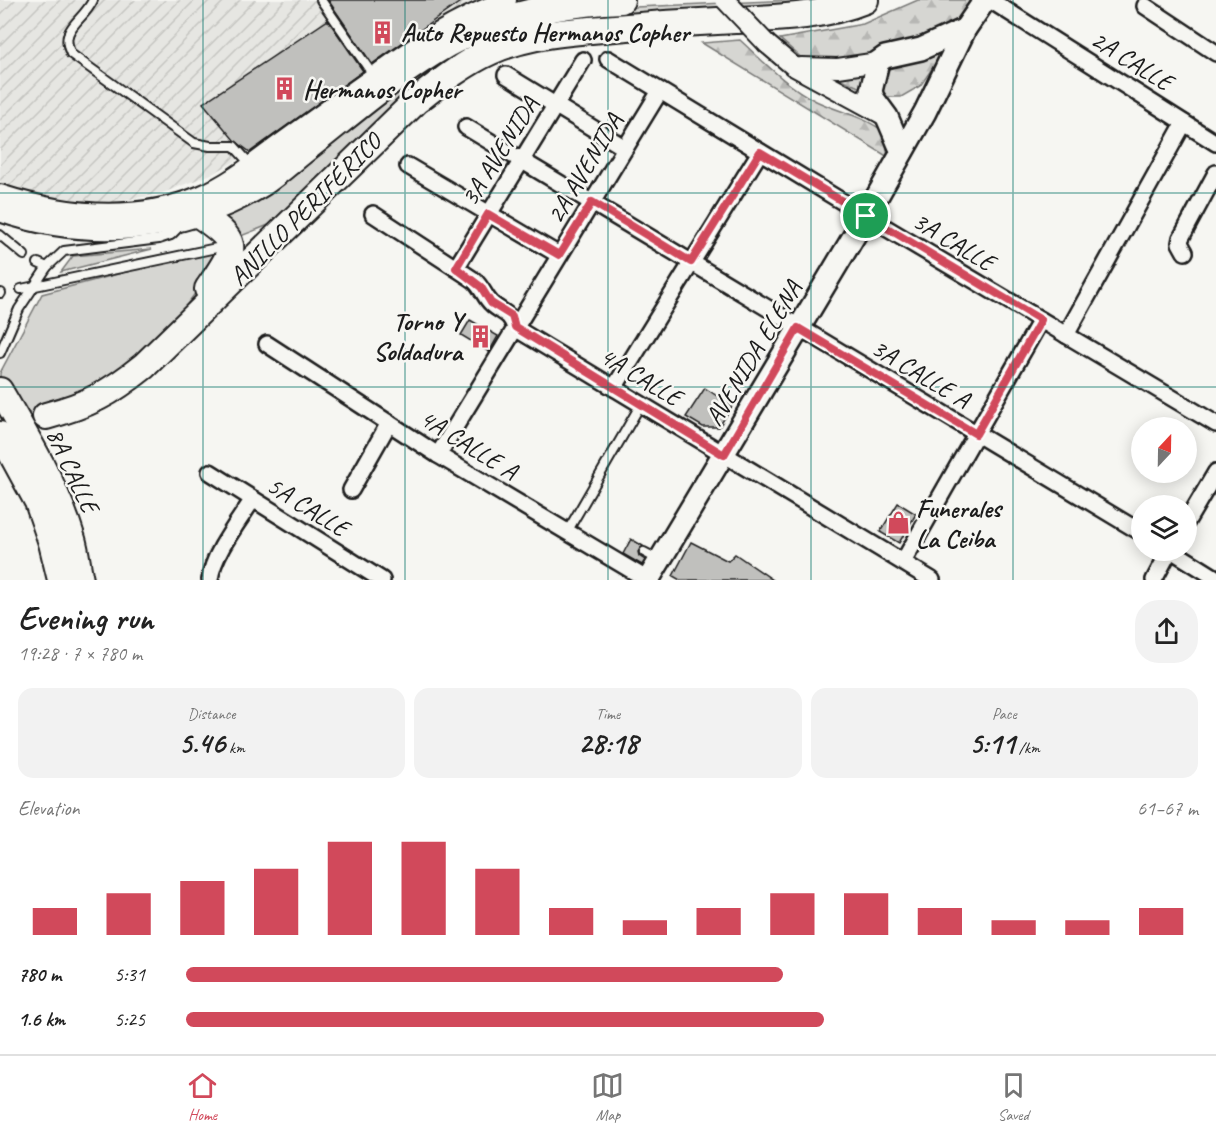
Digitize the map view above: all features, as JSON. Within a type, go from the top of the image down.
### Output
[{"type":"highway","name":"ANILLO PERIFÉRICO","points":[[0,208],[54,223],[92,227],[130,226],[195,213],[222,204],[258,173],[389,84],[420,60],[449,43],[500,21],[528,14],[586,2],[621,0]]},
{"type":"highway","name":"ANILLO PERIFÉRICO","points":[[46,416],[82,406],[114,390],[144,366],[416,101],[449,75],[491,51],[528,38],[567,32],[661,23],[800,17],[842,9],[865,0]]},
{"type":"highway","points":[[178,334],[230,257],[231,245],[222,230],[195,213]]},
{"type":"highway","points":[[231,245],[245,242],[290,224]]},
{"type":"main road","name":"AVENIDA ELENA","points":[[648,580],[652,556],[724,455],[903,152],[965,30],[985,0]]},
{"type":"main road","points":[[903,152],[887,117],[873,98],[871,91],[878,62],[885,57],[921,49],[965,30]]},
{"type":"main road","points":[[921,49],[940,63],[946,71]]},
{"type":"main road","points":[[887,117],[925,112]]},
{"type":"main road","name":"8A CALLE","points":[[0,390],[35,450],[59,499],[73,541],[81,580]]},
{"type":"main road","points":[[0,434],[37,502],[51,543],[60,580]]},
{"type":"street","name":"ANILLO PERIFÉRICO","points":[[0,194],[55,209],[87,213],[147,210],[202,195],[258,173],[374,76],[423,41],[459,20],[507,0]]},
{"type":"street","points":[[725,0],[767,44],[793,66],[887,117]]},
{"type":"street","name":"2A CALLE","points":[[990,0],[1216,143]]},
{"type":"street","points":[[1145,6],[1216,53]]},
{"type":"street","name":"3A CALLE","points":[[608,59],[866,216],[1216,424]]},
{"type":"street","name":"3A AVENIDA","points":[[456,268],[583,60]]},
{"type":"street","points":[[793,66],[838,68],[878,62]]},
{"type":"street","points":[[506,75],[625,148]]},
{"type":"street","name":"2A AVENIDA","points":[[438,455],[660,91]]},
{"type":"street","points":[[1066,335],[1184,123]]},
{"type":"street","name":"3A CALLE A","points":[[466,127],[1131,526]]},
{"type":"street","points":[[614,388],[760,152]]},
{"type":"street","points":[[408,166],[559,255]]},
{"type":"street","points":[[1185,252],[1180,243],[1181,238],[1216,173]]},
{"type":"street","name":"4A CALLE","points":[[373,214],[481,287],[491,303],[512,316],[515,327],[932,580]]},
{"type":"street","points":[[903,562],[1041,320]]},
{"type":"street","name":"4A CALLE A","points":[[267,344],[438,455],[567,532],[623,562],[648,580]]},
{"type":"street","points":[[351,490],[389,423]]},
{"type":"street","name":"5A CALLE","points":[[210,472],[382,580]]},
{"type":"street","points":[[1197,504],[1216,472]]},
{"type":"street","points":[[210,580],[218,555],[253,499]]},
{"type":"street","points":[[1154,580],[1165,561]]},
{"type":"street","points":[[1189,561],[1216,578]]},
{"type":"lane","points":[[93,0],[67,34],[66,44],[71,54],[194,143],[234,146],[258,173]]},
{"type":"lane","points":[[321,0],[374,76]]},
{"type":"lane","points":[[0,353],[20,309],[34,286],[46,267],[64,251],[159,239],[171,235],[195,213]]},
{"type":"lane","points":[[0,235],[24,255]]},
{"type":"lane","points":[[21,289],[231,245]]},
{"type":"lane","points":[[38,263],[46,267]]},
{"type":"lane","points":[[567,532],[641,404]]},
{"type":"shaded area","points":[[0,0],[481,0],[440,21],[272,141],[214,173],[160,194],[113,202],[57,201],[8,189],[0,184]]},
{"type":"green space","points":[[792,0],[845,0],[594,17],[545,24],[506,33],[286,218],[241,236],[220,221],[217,214],[407,80],[504,26],[590,9]]},
{"type":"green space","points":[[918,0],[980,0],[920,86],[901,97],[881,97],[845,81],[805,61],[780,39],[863,24]]},
{"type":"green space","points":[[740,40],[776,73],[805,95],[868,122],[884,132],[888,157],[702,43]]},
{"type":"green space","points":[[221,247],[225,253],[168,330],[107,386],[53,410],[20,414],[0,379],[0,373],[42,294]]},
{"type":"green space","points":[[152,249],[61,272],[73,256]]},
{"type":"building","name":"Auto Repuesto Hermanos Copher","points":[[328,0],[463,0],[372,64]]},
{"type":"building","name":"Hermanos Copher","points":[[328,20],[363,71],[250,152],[234,140],[203,103]]},
{"type":"building","name":"Torno Y Soldadura","points":[[470,320],[498,336],[489,352],[461,335]]},
{"type":"building","points":[[705,388],[732,406],[719,427],[703,427],[686,417]]},
{"type":"building","name":"Funerales La Ceiba","points":[[898,503],[916,514],[899,543],[880,532]]},
{"type":"building","points":[[631,539],[643,546],[638,552],[639,556],[645,560],[642,565],[623,554]]},
{"type":"building","points":[[691,542],[728,561],[735,554],[773,580],[680,580],[673,576]]},
{"type":"tunnel","points":[[0,420],[46,416]]},
{"type":"place","name":"Auto Repuesto Hermanos Copher","points":[[383,32]]},
{"type":"place","name":"Hermanos Copher","points":[[285,89]]},
{"type":"place","name":"Torno Y Soldadura","points":[[480,336]]},
{"type":"place","name":"Funerales La Ceiba","points":[[898,523]]},
{"type":"route","points":[[760,152],[866,216],[1041,320],[976,434],[798,328],[724,455],[515,327],[512,316],[491,303],[474,280],[456,268],[488,214],[559,255],[592,202],[691,262],[760,152]]}]
